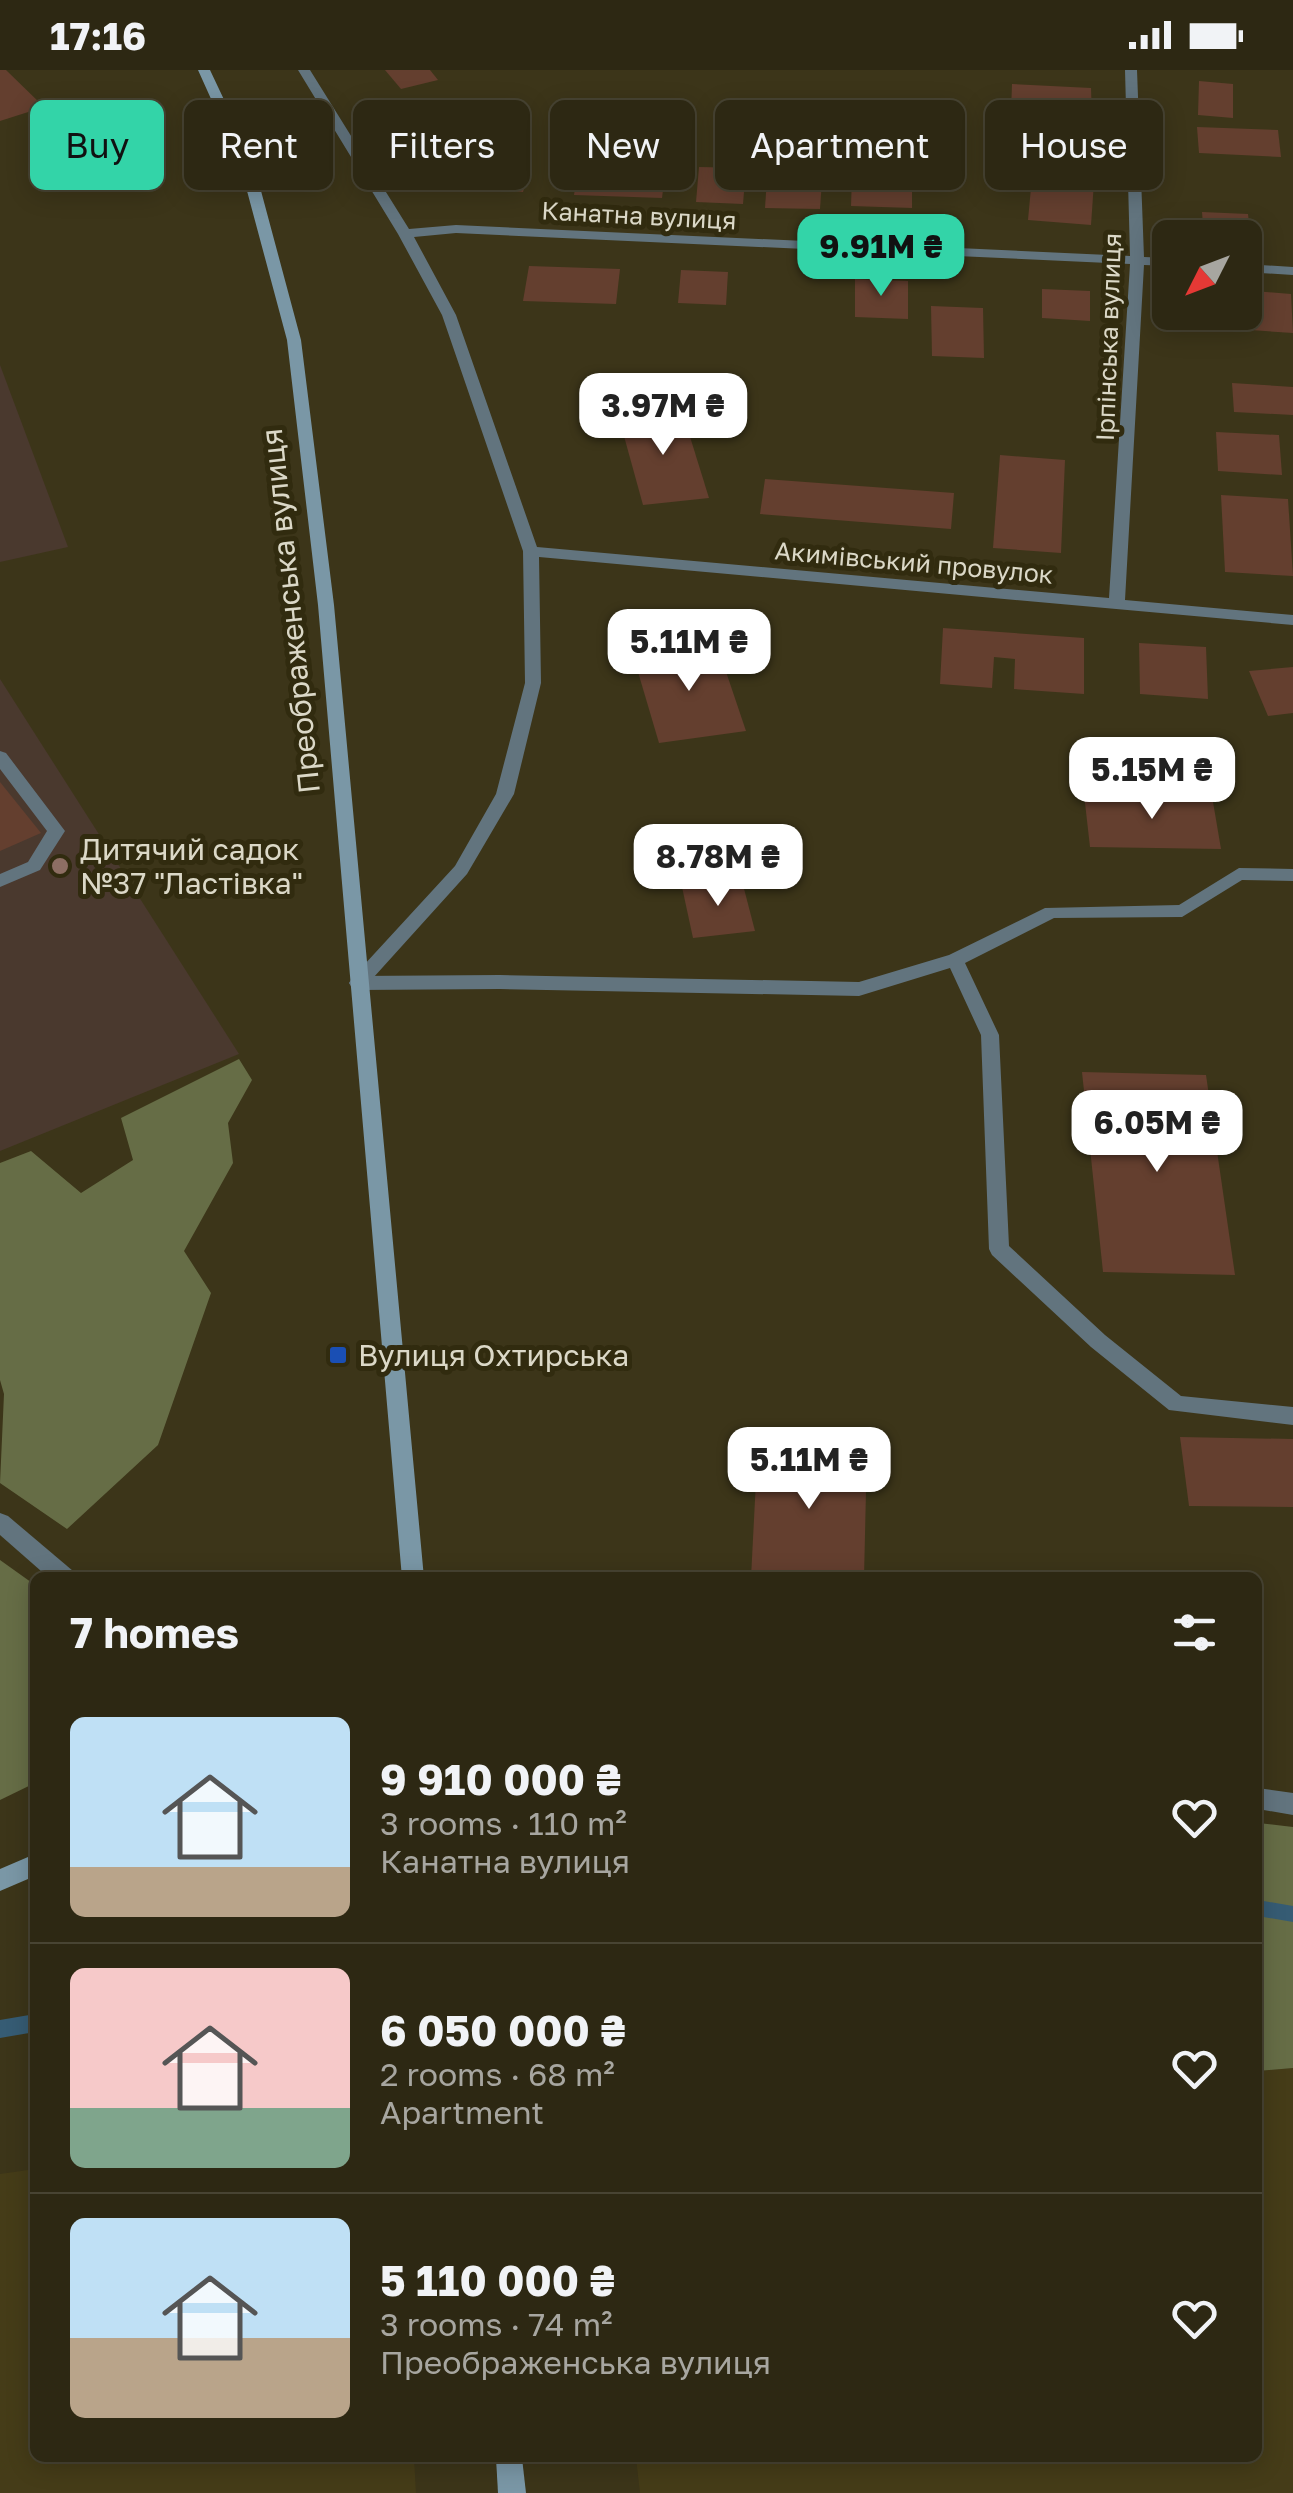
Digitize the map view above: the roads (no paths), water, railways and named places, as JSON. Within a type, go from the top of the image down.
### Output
[{"type":"main road","name":"Преображенська вулиця","points":[[204,70],[246,161],[294,340],[326,605],[411,1572]]},
{"type":"main road","points":[[0,1880],[30,1867]]},
{"type":"main road","points":[[509,2462],[512,2493]]},
{"type":"street","points":[[304,70],[405,234],[448,315],[531,551],[532,682],[505,794],[462,870],[358,984]]},
{"type":"street","name":"Ірпінська вулиця","points":[[1117,606],[1137,260],[1131,70]]},
{"type":"street","name":"Канатна вулиця","points":[[405,234],[456,229],[1152,261]]},
{"type":"street","points":[[1262,269],[1293,271]]},
{"type":"street","name":"Акимівський провулок","points":[[531,551],[1293,620]]},
{"type":"street","points":[[0,757],[56,830],[34,866],[0,880]]},
{"type":"street","points":[[358,984],[569,982],[859,988],[955,960],[1051,912],[1182,911],[1238,874],[1293,875]]},
{"type":"street","points":[[955,960],[990,1034],[999,1249],[1098,1341],[1176,1404],[1293,1416]]},
{"type":"street","points":[[0,1522],[58,1572]]},
{"type":"street","points":[[1262,1800],[1293,1804]]},
{"type":"waterway","points":[[1262,1909],[1293,1914]]},
{"type":"waterway","points":[[0,2029],[30,2024]]},
{"type":"place","name":"Дитячий садок №37 \"Ластівка\"","points":[[60,866]]},
{"type":"place","name":"Вулиця Охтирська","points":[[338,1355]]}]
